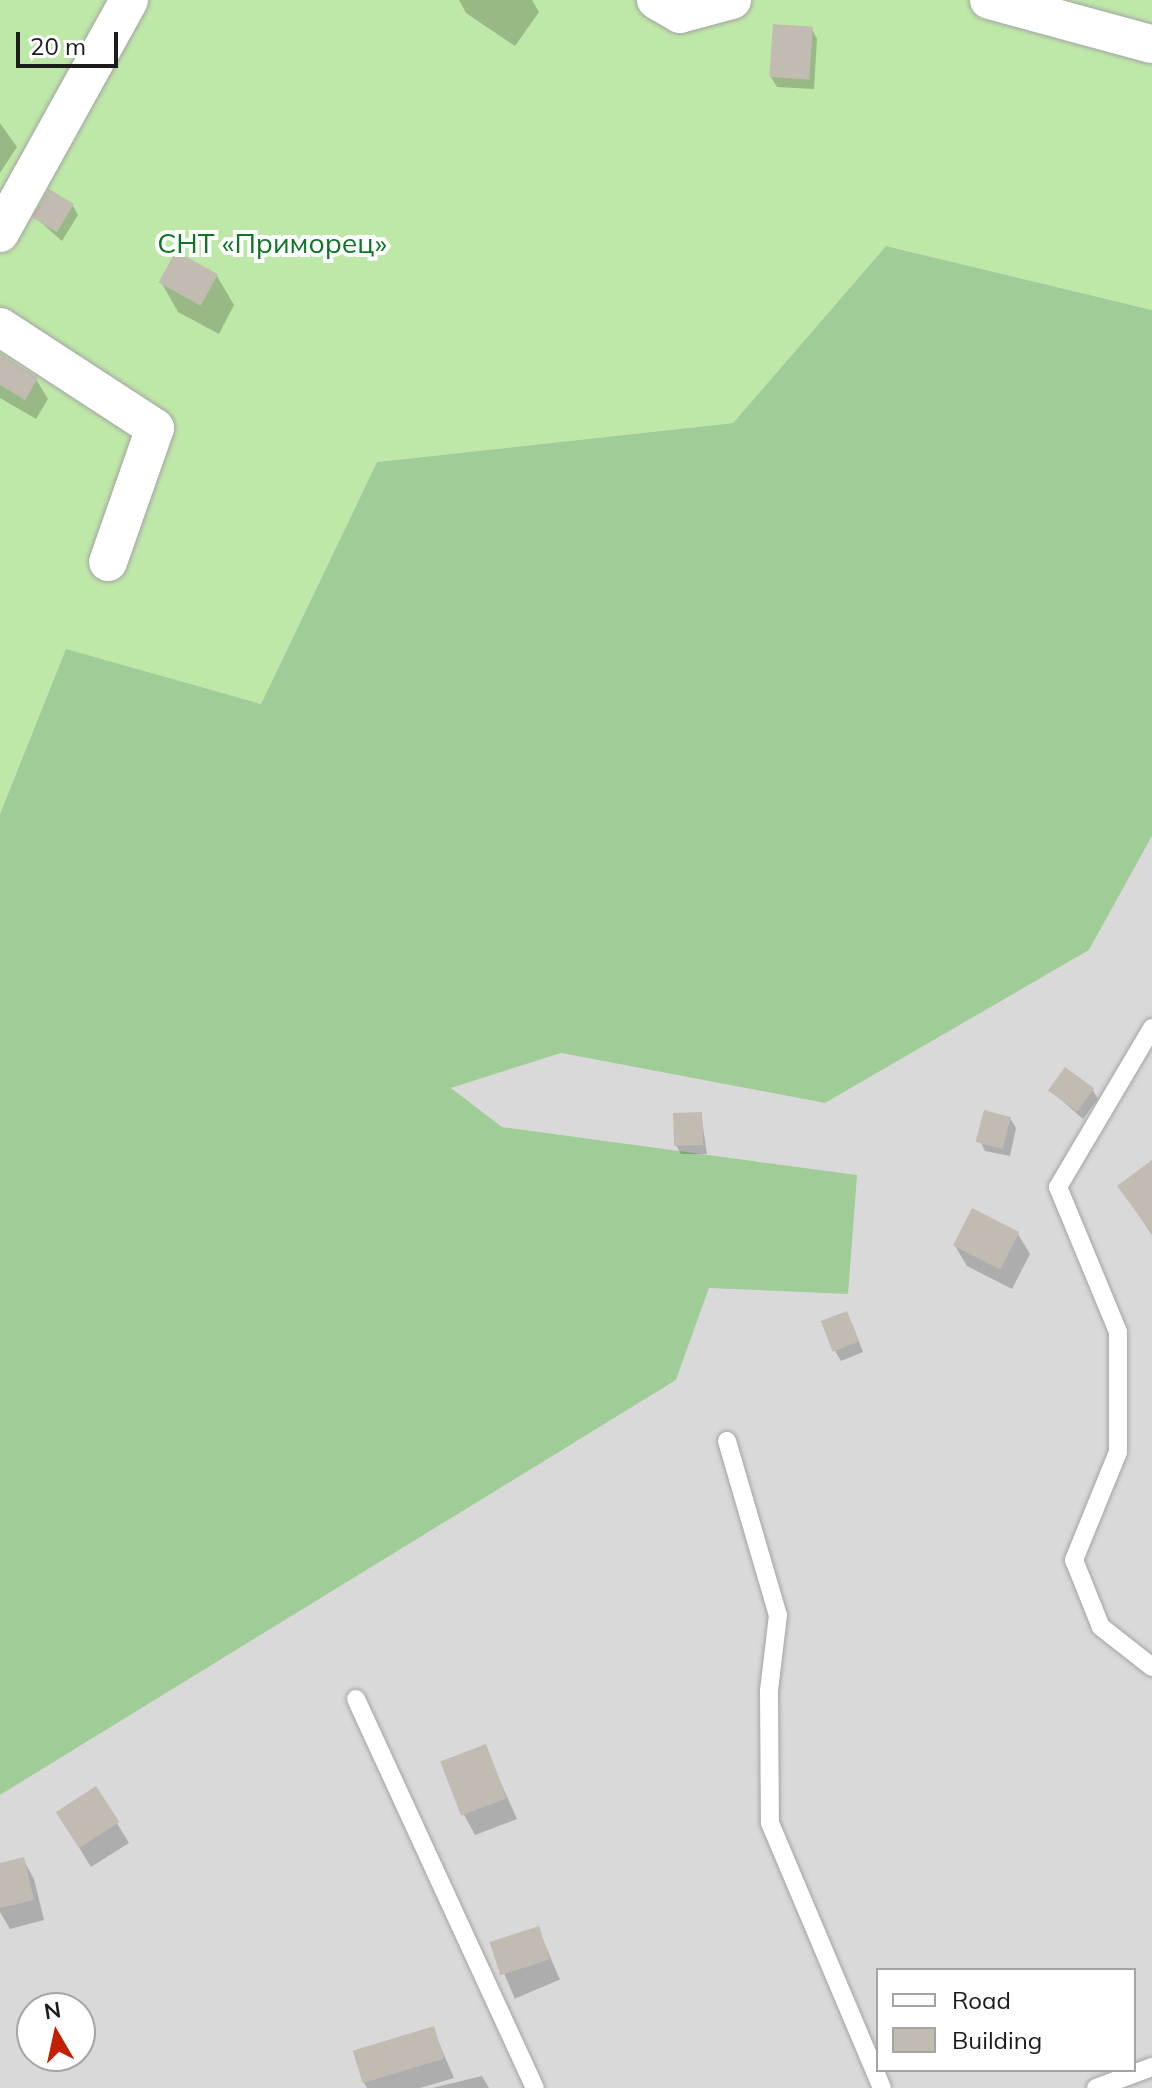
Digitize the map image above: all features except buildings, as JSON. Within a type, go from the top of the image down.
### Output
[{"type":"street","points":[[0,233],[129,0]]},
{"type":"street","points":[[656,0],[680,14],[732,0]]},
{"type":"street","points":[[989,0],[1151,44]]},
{"type":"street","points":[[0,327],[155,428],[108,562]]},
{"type":"lane","points":[[1152,1028],[1058,1187],[1118,1332],[1118,1452],[1074,1560],[1101,1627],[1152,1667]]},
{"type":"lane","points":[[727,1441],[778,1615],[769,1690],[770,1823],[882,2088]]},
{"type":"lane","points":[[356,1699],[535,2088]]},
{"type":"lane","points":[[1096,2088],[1152,2067]]},
{"type":"shaded area","points":[[1152,836],[1152,2088],[0,2088],[0,1795],[676,1380],[709,1288],[856,1175],[502,1127],[451,1088],[561,1053],[825,1103],[1089,950]]},
{"type":"green space","name":"СНТ «Приморец»","points":[[0,0],[1152,0],[1152,310],[886,246],[733,423],[377,462],[261,704],[66,650],[0,814]]},
{"type":"green space","points":[[886,246],[1152,310],[1152,836],[1089,950],[825,1103],[561,1053],[451,1088],[502,1127],[857,1175],[848,1294],[709,1288],[676,1380],[0,1795],[0,814],[66,649],[261,704],[377,462],[733,423]]}]
